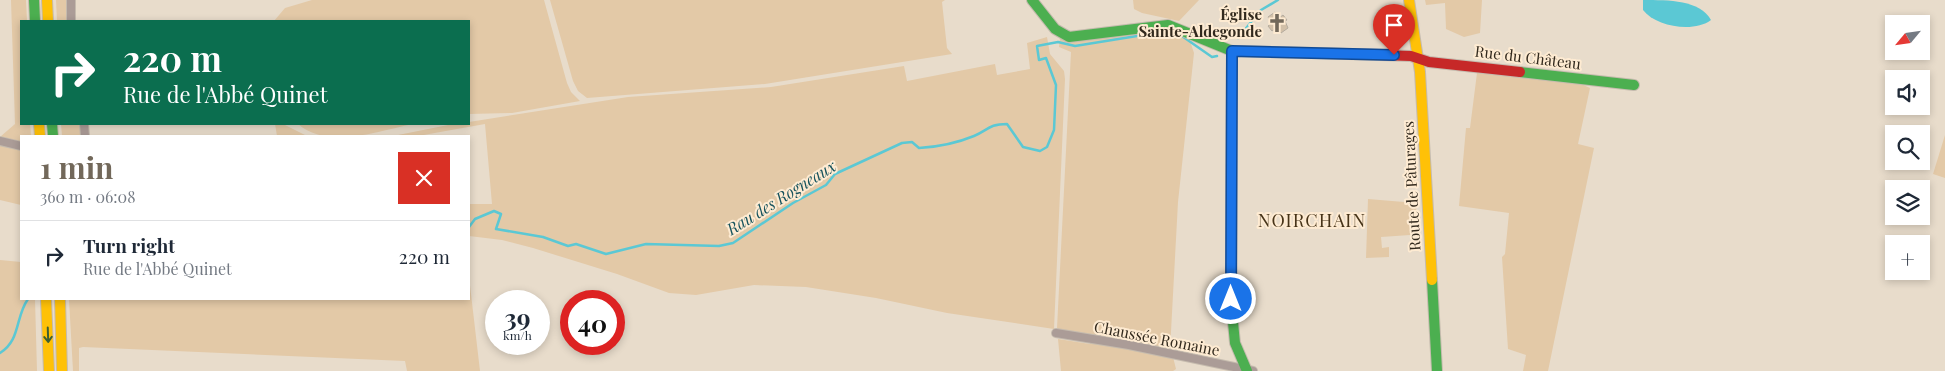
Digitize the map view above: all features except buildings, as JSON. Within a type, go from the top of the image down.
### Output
[{"type":"main road","points":[[34,0],[35,20]]},
{"type":"main road","points":[[47,0],[48,20]]},
{"type":"main road","points":[[1032,0],[1049,24],[1063,36],[1069,37],[1137,27],[1168,25],[1187,31],[1232,51],[1231,299],[1235,343],[1249,371]]},
{"type":"main road","name":"Route de Pâturages","points":[[1408,0],[1418,59],[1437,371]]},
{"type":"main road","name":"Rue du Château","points":[[1232,51],[1411,56],[1429,62],[1634,85]]},
{"type":"main road","points":[[46,300],[49,371]]},
{"type":"main road","points":[[60,300],[62,371]]},
{"type":"street","points":[[71,0],[71,20]]},
{"type":"street","points":[[0,141],[20,146]]},
{"type":"street","name":"Chaussée Romaine","points":[[1056,333],[1129,345],[1249,371]]},
{"type":"shaded area","points":[[11,0],[26,0],[27,20],[20,20],[20,125],[30,125],[31,135],[20,135],[20,143],[0,137],[15,124]]},
{"type":"shaded area","points":[[56,0],[68,0],[67,20],[57,20]]},
{"type":"shaded area","points":[[312,0],[544,0],[567,83],[571,92],[580,101],[512,113],[470,114],[470,20],[275,20],[285,8]]},
{"type":"shaded area","points":[[550,0],[945,0],[942,2],[947,48],[952,54],[765,84],[587,98],[578,91],[573,81]]},
{"type":"shaded area","points":[[1133,0],[1199,0],[1179,21],[1142,13],[1134,9]]},
{"type":"shaded area","points":[[1425,0],[1482,0],[1480,33],[1464,37],[1446,29],[1445,3],[1426,5]]},
{"type":"shaded area","points":[[1154,28],[1187,32],[1194,53],[1178,202],[1170,350],[1059,330],[1057,328],[1071,52],[1059,47],[1060,38],[1068,39]]},
{"type":"shaded area","points":[[1047,37],[1050,54],[1064,71],[1065,79],[1054,329],[947,313],[876,298],[806,287],[754,285],[696,295],[669,293],[617,274],[533,248],[502,240],[470,236],[470,204],[492,204],[485,124],[424,135],[398,135],[448,125],[470,125],[470,122],[628,97],[771,87],[904,66],[907,81],[995,64],[997,75],[1030,69],[1027,43]]},
{"type":"shaded area","points":[[1477,73],[1579,83],[1590,88],[1578,144],[1594,148],[1548,371],[1523,371],[1526,355],[1508,349],[1502,257],[1505,254],[1509,213],[1459,206],[1466,128],[1470,128]]},
{"type":"shaded area","points":[[61,125],[80,125],[81,135],[62,135]]},
{"type":"shaded area","points":[[275,125],[285,125],[305,135],[277,135]]},
{"type":"shaded area","points":[[300,125],[409,125],[362,135],[320,135],[310,132]]},
{"type":"shaded area","points":[[1945,135],[1945,178],[1933,174]]},
{"type":"shaded area","points":[[0,144],[20,150],[20,205],[0,200]]},
{"type":"shaded area","points":[[1368,199],[1416,203],[1418,230],[1410,230],[1410,235],[1381,237],[1382,248],[1389,247],[1389,257],[1366,258]]},
{"type":"shaded area","points":[[0,260],[20,262],[20,300],[35,300],[37,371],[0,371]]},
{"type":"shaded area","points":[[470,286],[480,371],[407,371],[405,361],[83,347],[79,348],[79,371],[73,371],[69,300],[470,300]]},
{"type":"shaded area","points":[[1058,339],[1090,344],[1090,339],[1173,357],[1176,369],[1173,371],[1061,371]]},
{"type":"water","points":[[1643,0],[1683,2],[1699,8],[1711,20],[1704,24],[1685,27],[1666,24],[1657,21],[1643,10]]},
{"type":"waterway","name":"Rau des Rogneaux","points":[[1238,38],[1261,10],[1278,0]]},
{"type":"waterway","name":"Rau des Rogneaux","points":[[470,226],[475,219],[494,211],[501,214],[496,229],[543,237],[568,246],[576,244],[606,254],[646,244],[719,246],[733,243],[793,203],[826,185],[835,174],[902,143],[912,142],[919,148],[940,146],[979,134],[992,126],[1007,124],[1023,147],[1040,151],[1047,147],[1054,130],[1056,85],[1046,58],[1039,60],[1037,46],[1058,42],[1075,46],[1168,31],[1179,34],[1212,57],[1217,56]]},
{"type":"waterway","name":"Rau des Rogneaux","points":[[0,353],[7,348],[15,335],[21,313],[27,300]]},
{"type":"traffic: fast","points":[[34,0],[35,20]]},
{"type":"traffic: fast","points":[[1032,0],[1055,29],[1069,37],[1168,25],[1232,51],[1317,53]]},
{"type":"traffic: fast","points":[[1520,72],[1634,85]]},
{"type":"traffic: fast","points":[[52,125],[53,135]]},
{"type":"traffic: fast","points":[[1432,280],[1437,371]]},
{"type":"traffic: fast","points":[[1231,302],[1235,343],[1247,371]]},
{"type":"traffic: slow","points":[[47,0],[48,20]]},
{"type":"traffic: slow","points":[[1409,0],[1420,72],[1432,280]]},
{"type":"traffic: slow","points":[[1231,302],[1232,51]]},
{"type":"traffic: slow","points":[[39,125],[40,135]]},
{"type":"traffic: slow","points":[[46,300],[49,371]]},
{"type":"traffic: slow","points":[[60,300],[62,371]]},
{"type":"traffic: jam","points":[[1317,53],[1411,56],[1429,62],[1520,72]]},
{"type":"place","name":"Église Sainte-Aldegonde","points":[[1277,23]]},
{"type":"district","name":"NOIRCHAIN","points":[[1312,220]]},
{"type":"route","points":[[1231,299],[1232,51],[1394,55]]}]
